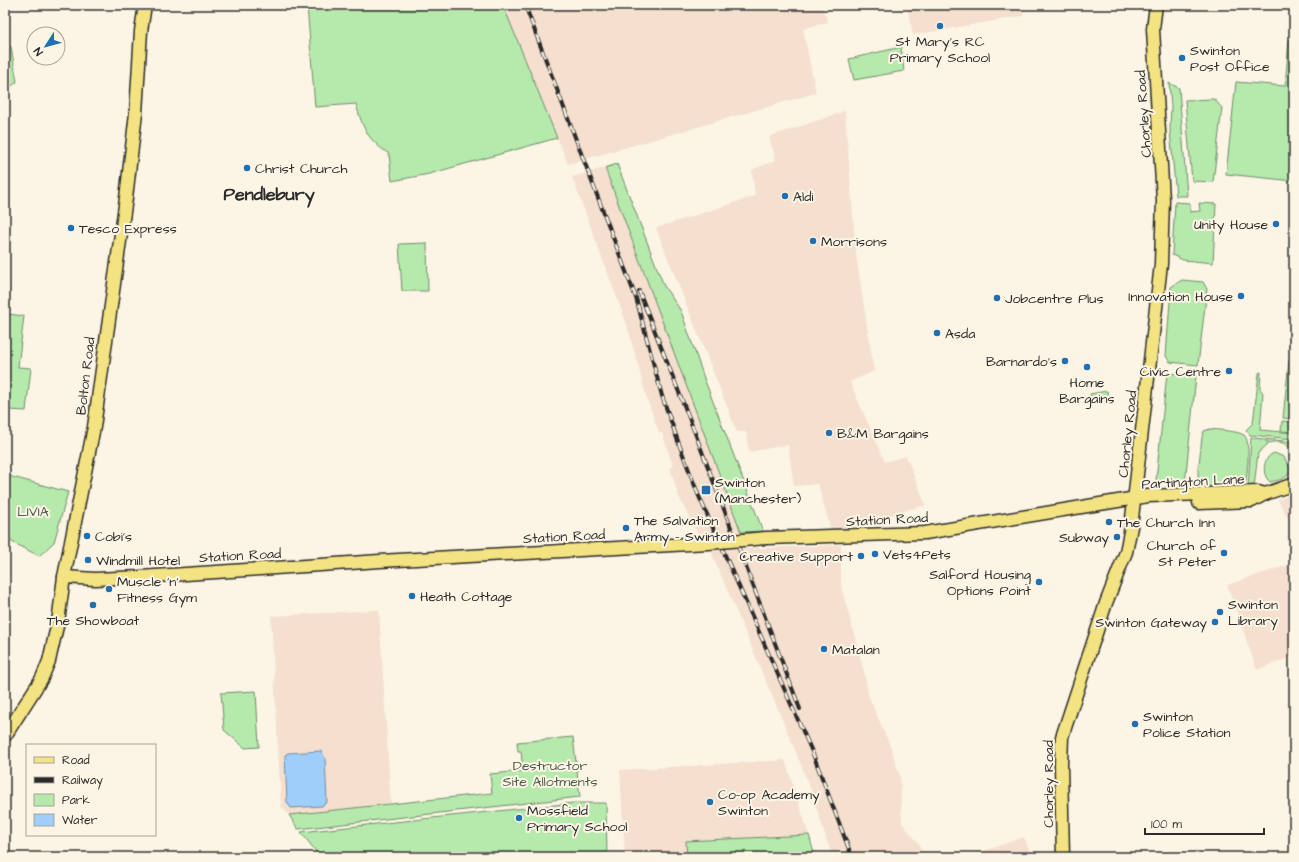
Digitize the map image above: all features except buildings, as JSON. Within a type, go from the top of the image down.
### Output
[{"type":"main road","name":"Bolton Road","points":[[5,736],[35,692],[49,661],[58,622],[64,577],[94,427],[127,190],[136,113],[141,31],[145,5]]},
{"type":"main road","name":"Chorley Road","points":[[1063,857],[1061,765],[1062,737],[1106,603],[1126,552],[1135,499],[1161,264],[1163,200],[1153,29],[1156,5]]},
{"type":"main road","name":"Partington Lane","points":[[1135,499],[1150,504],[1252,501],[1265,494],[1294,484]]},
{"type":"main road","name":"Station Road","points":[[64,577],[84,579],[140,578],[380,560],[708,543],[766,538],[925,533],[950,530],[1003,519],[1135,499]]},
{"type":"shaded area","points":[[503,5],[821,5],[828,22],[803,29],[816,93],[568,164]]},
{"type":"shaded area","name":"St Mary's RC Primary School","points":[[907,5],[1023,5],[1023,16],[913,35]]},
{"type":"shaded area","points":[[845,111],[856,254],[874,371],[850,382],[885,462],[906,456],[926,505],[831,531],[818,484],[794,486],[788,445],[749,452],[746,432],[737,432],[656,228],[755,196],[752,170],[776,160],[769,137]]},
{"type":"shaded area","points":[[617,164],[664,286],[681,311],[705,381],[763,531],[698,535],[678,495],[670,467],[673,466],[662,433],[659,433],[647,399],[627,325],[572,177]]},
{"type":"shaded area","points":[[1294,493],[1294,529],[1278,500]]},
{"type":"shaded area","points":[[841,545],[841,586],[864,671],[869,697],[891,748],[900,776],[902,823],[919,844],[923,857],[832,857],[812,793],[711,550]]},
{"type":"shaded area","points":[[1294,563],[1294,656],[1257,670],[1227,585]]},
{"type":"shaded area","points":[[379,610],[391,804],[289,815],[281,806],[271,616]]},
{"type":"shaded area","name":"Co-op Academy Swinton","points":[[785,760],[809,835],[686,841],[687,857],[625,857],[620,770]]},
{"type":"shaded area","points":[[1024,837],[1032,857],[967,857]]},
{"type":"green space","points":[[307,5],[503,5],[557,138],[429,174],[392,181],[389,154],[382,149],[367,133],[356,104],[315,107]]},
{"type":"green space","points":[[1294,38],[1294,181],[1226,174],[1236,82],[1285,86],[1289,40]]},
{"type":"green space","points":[[5,46],[11,47],[17,82],[5,91]]},
{"type":"green space","points":[[901,47],[904,71],[854,80],[849,59]]},
{"type":"green space","points":[[1169,83],[1179,88],[1187,196],[1176,196],[1170,130],[1171,106]]},
{"type":"green space","points":[[1214,99],[1222,108],[1213,182],[1192,181],[1185,100]]},
{"type":"green space","points":[[617,164],[664,286],[681,311],[705,381],[763,531],[741,532],[605,168]]},
{"type":"green space","points":[[1175,202],[1190,203],[1190,212],[1200,211],[1199,203],[1216,204],[1213,263],[1183,260],[1172,255]]},
{"type":"green space","points":[[427,243],[428,291],[402,291],[399,244]]},
{"type":"green space","points":[[1182,280],[1203,282],[1207,289],[1198,365],[1170,362],[1166,356],[1171,287]]},
{"type":"green space","points":[[5,288],[8,288],[8,314],[24,316],[18,367],[31,368],[26,411],[8,410],[5,431]]},
{"type":"green space","points":[[1289,361],[1294,362],[1294,419],[1283,418]]},
{"type":"green space","points":[[1261,372],[1260,389],[1263,393],[1260,430],[1294,433],[1294,439],[1250,435],[1246,430],[1253,423],[1259,373]]},
{"type":"green space","points":[[1167,373],[1196,376],[1185,483],[1156,480]]},
{"type":"green space","points":[[1107,391],[1109,402],[1092,404],[1090,394]]},
{"type":"green space","points":[[1282,421],[1293,422],[1292,432],[1281,431]]},
{"type":"green space","points":[[1210,429],[1244,435],[1248,445],[1245,490],[1199,490],[1198,473],[1202,437],[1204,431]]},
{"type":"green space","points":[[1251,438],[1264,439],[1268,444],[1258,453],[1254,487],[1248,489]]},
{"type":"green space","points":[[1266,439],[1294,442],[1294,452],[1289,446],[1283,443],[1269,443]]},
{"type":"green space","points":[[1274,453],[1284,457],[1291,470],[1288,475],[1280,480],[1270,482],[1265,475],[1264,466],[1267,458]]},
{"type":"green space","name":"LIVIA","points":[[5,475],[68,492],[54,542],[39,556],[12,542],[5,536]]},
{"type":"green space","points":[[256,691],[259,747],[245,748],[224,730],[221,693]]},
{"type":"green space","name":"Destructor Site Allotments","points":[[573,737],[580,797],[298,829],[289,815],[492,793],[490,774],[523,771],[521,751],[518,751],[517,742]]},
{"type":"green space","name":"Mossfield Primary School","points":[[573,803],[606,803],[607,857],[320,857],[301,832]]},
{"type":"green space","points":[[809,835],[815,857],[687,857],[686,841]]},
{"type":"water","points":[[321,751],[325,758],[327,802],[322,806],[291,808],[287,802],[285,755],[288,753]]},
{"type":"railway","points":[[525,5],[636,298],[662,396],[698,494],[813,754],[852,857]]},
{"type":"railway","points":[[639,291],[695,433],[800,709]]},
{"type":"place","name":"St Mary's RC Primary School","points":[[940,26]]},
{"type":"place","name":"Swinton Post Office","points":[[1182,58]]},
{"type":"place","name":"Christ Church","points":[[247,168]]},
{"type":"place","name":"Aldi","points":[[785,196]]},
{"type":"place","name":"Unity House","points":[[1276,224]]},
{"type":"place","name":"Tesco Express","points":[[71,228]]},
{"type":"place","name":"Morrisons","points":[[813,241]]},
{"type":"place","name":"Innovation House","points":[[1241,296]]},
{"type":"place","name":"Jobcentre Plus","points":[[997,298]]},
{"type":"place","name":"Asda","points":[[937,333]]},
{"type":"place","name":"Barnardo's","points":[[1065,361]]},
{"type":"place","name":"Home Bargains","points":[[1087,367]]},
{"type":"place","name":"Civic Centre","points":[[1229,371]]},
{"type":"place","name":"B&M Bargains","points":[[829,433]]},
{"type":"place","name":"Swinton (Manchester)","points":[[706,490]]},
{"type":"place","name":"The Church Inn","points":[[1109,522]]},
{"type":"place","name":"The Salvation Army - Swinton","points":[[626,528]]},
{"type":"place","name":"Cobi's","points":[[87,536]]},
{"type":"place","name":"Subway","points":[[1117,537]]},
{"type":"place","name":"Church of St Peter","points":[[1224,553]]},
{"type":"place","name":"Vets4Pets","points":[[875,554]]},
{"type":"place","name":"Creative Support","points":[[861,556]]},
{"type":"place","name":"Windmill Hotel","points":[[88,560]]},
{"type":"place","name":"Salford Housing Options Point","points":[[1039,582]]},
{"type":"place","name":"Muscle 'n' Fitness Gym","points":[[109,589]]},
{"type":"place","name":"Heath Cottage","points":[[412,596]]},
{"type":"place","name":"The Showboat","points":[[93,605]]},
{"type":"place","name":"Swinton Library","points":[[1220,612]]},
{"type":"place","name":"Swinton Gateway","points":[[1215,622]]},
{"type":"place","name":"Matalan","points":[[824,649]]},
{"type":"place","name":"Swinton Police Station","points":[[1135,724]]},
{"type":"place","name":"Co-op Academy Swinton","points":[[710,802]]},
{"type":"place","name":"Mossfield Primary School","points":[[519,818]]},
{"type":"district","name":"Pendlebury","points":[[269,194]]}]
